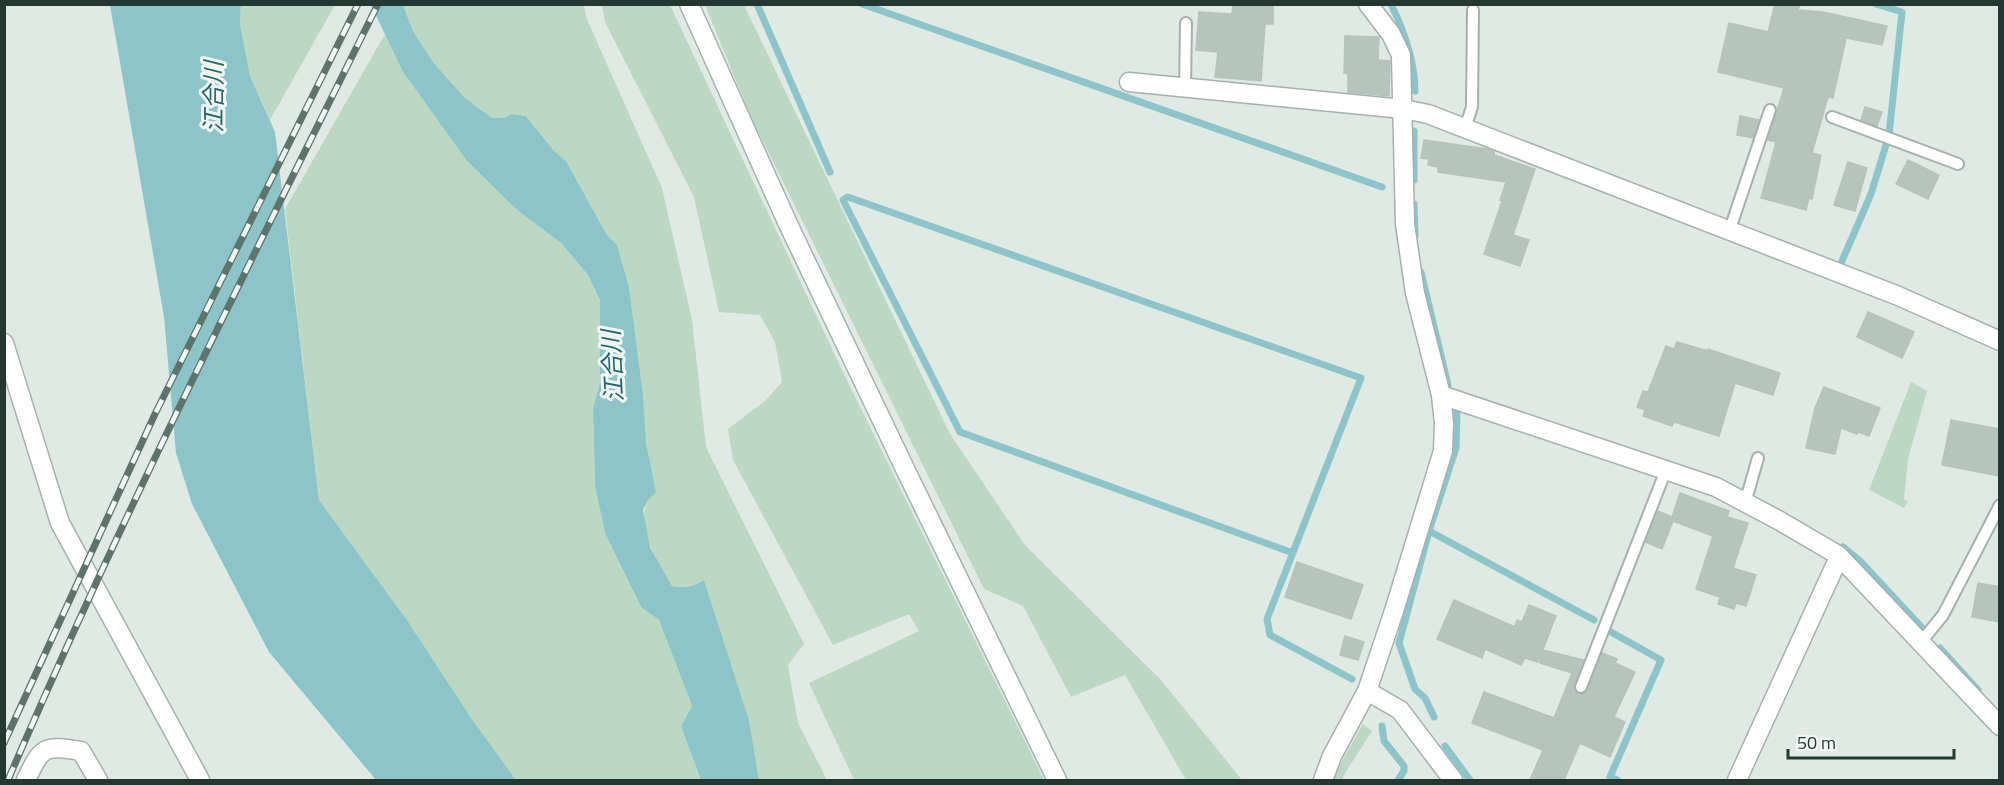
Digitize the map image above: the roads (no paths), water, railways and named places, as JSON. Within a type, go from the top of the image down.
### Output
[{"type":"street","points":[[689,4],[799,247],[1057,780]]},
{"type":"street","points":[[1323,780],[1332,756],[1367,691],[1443,451],[1444,423],[1441,395],[1414,293],[1407,235],[1401,55],[1391,34],[1368,4]]},
{"type":"street","points":[[1129,82],[1403,109],[1428,114],[1728,232],[1896,295],[2000,341]]},
{"type":"street","points":[[4,343],[60,523],[200,780]]},
{"type":"street","points":[[1441,395],[1716,488],[1780,521],[1839,557],[2000,726]]},
{"type":"street","points":[[1737,780],[1839,557]]},
{"type":"street","points":[[1367,691],[1400,710],[1453,780]]},
{"type":"street","points":[[26,780],[38,755],[54,747],[81,751],[98,780]]},
{"type":"lane","points":[[1465,128],[1472,106],[1473,10]]},
{"type":"lane","points":[[1185,88],[1186,23]]},
{"type":"lane","points":[[1728,232],[1770,110]]},
{"type":"lane","points":[[1832,117],[1958,164]]},
{"type":"lane","points":[[1745,502],[1758,458]]},
{"type":"lane","points":[[1581,687],[1666,470]]},
{"type":"lane","points":[[1921,642],[1943,615],[2000,505]]},
{"type":"water","name":"江合川","points":[[110,5],[241,5],[240,24],[250,76],[275,132],[319,500],[407,620],[473,721],[516,780],[376,780],[269,652],[192,504],[176,453],[164,317]]},
{"type":"water","name":"江合川","points":[[371,5],[403,5],[413,31],[433,62],[464,97],[492,118],[504,118],[511,114],[526,116],[554,151],[566,161],[607,235],[617,245],[629,287],[643,394],[646,443],[656,492],[648,500],[643,510],[650,547],[672,586],[688,586],[704,580],[749,720],[759,780],[701,780],[681,726],[692,706],[659,620],[641,607],[605,533],[595,486],[593,408],[600,383],[600,300],[588,275],[561,243],[517,210],[467,161],[403,72]]},
{"type":"waterway","points":[[757,4],[830,172]]},
{"type":"waterway","points":[[862,4],[1382,187]]},
{"type":"waterway","points":[[1391,4],[1408,46],[1415,91]]},
{"type":"waterway","points":[[1842,261],[1871,194],[1889,135],[1902,12],[1876,4]]},
{"type":"waterway","points":[[1414,131],[1414,180]]},
{"type":"waterway","points":[[1293,553],[960,432],[843,200],[848,197],[1361,378],[1267,619],[1270,635],[1352,679]]},
{"type":"waterway","points":[[1414,204],[1415,235]]},
{"type":"waterway","points":[[1421,272],[1448,385]]},
{"type":"waterway","points":[[1434,717],[1425,698],[1415,689],[1399,643],[1429,531],[1456,448],[1457,411]]},
{"type":"waterway","points":[[1429,531],[1594,620]]},
{"type":"waterway","points":[[1843,547],[1860,561],[1924,630]]},
{"type":"waterway","points":[[1611,632],[1661,660],[1610,777],[1617,780]]},
{"type":"waterway","points":[[1940,648],[1978,690]]},
{"type":"waterway","points":[[1382,726],[1384,741],[1404,766],[1404,771],[1398,780]]},
{"type":"waterway","points":[[1445,746],[1470,780]]},
{"type":"railway","points":[[4,743],[155,414],[358,4]]},
{"type":"railway","points":[[8,780],[141,487],[378,4]]}]
